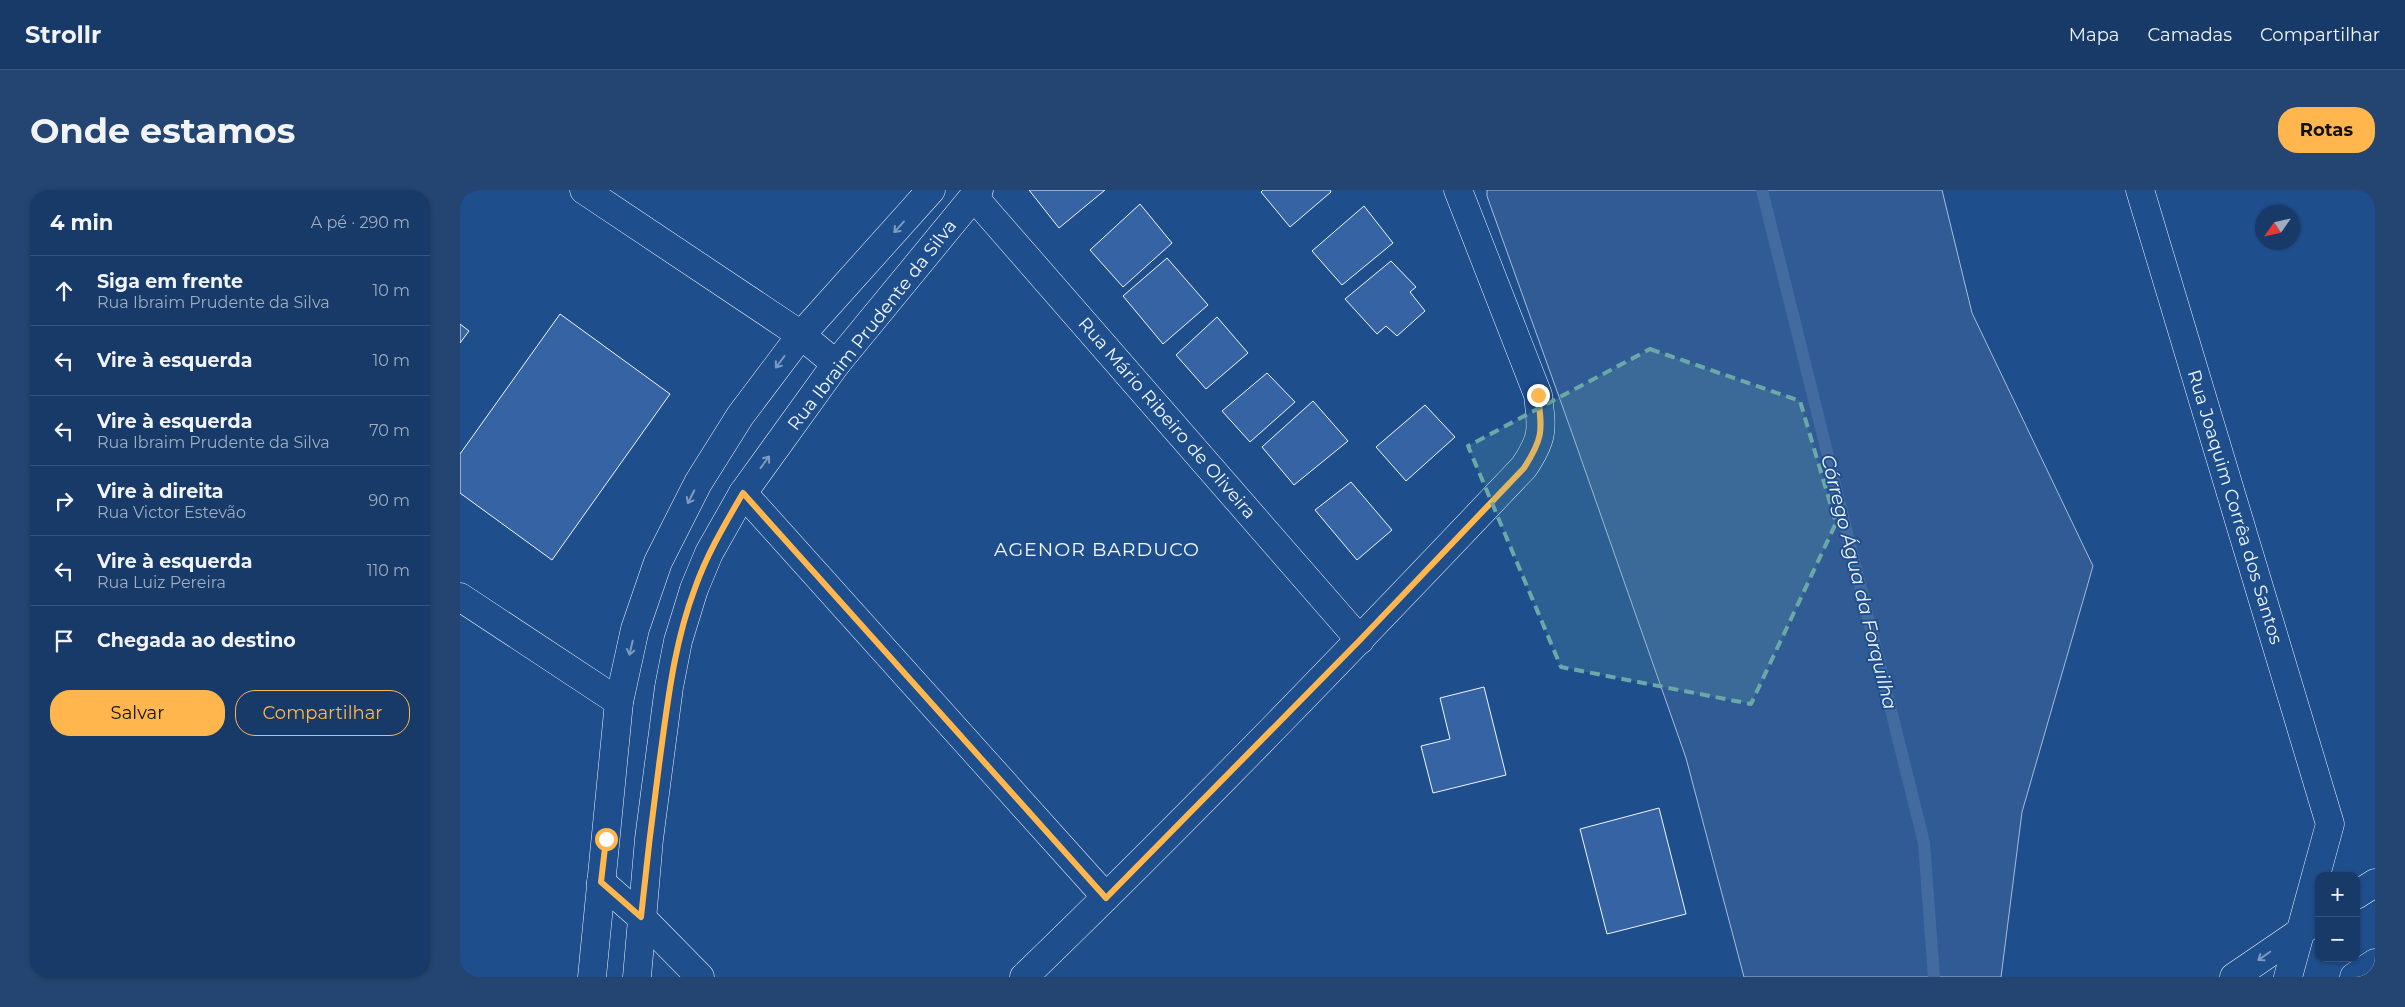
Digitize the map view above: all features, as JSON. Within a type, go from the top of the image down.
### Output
[{"type":"street","points":[[584,190],[801,335],[836,364]]},
{"type":"street","points":[[592,977],[619,702],[635,629],[646,593],[698,483],[740,416],[801,335],[931,190]]},
{"type":"street","points":[[1024,977],[1106,898],[1360,640],[1524,468],[1534,452],[1542,431],[1538,395],[1458,190]]},
{"type":"street","name":"Rua Joaquim Corrêa dos Santos","points":[[2140,190],[2330,824],[2309,925]]},
{"type":"street","name":"Rua Ibraim Prudente da Silva","points":[[637,977],[649,839],[670,687],[678,641],[694,589],[709,553],[743,493],[836,364],[977,194]]},
{"type":"street","name":"Rua Mário Ribeiro de Oliveira","points":[[977,194],[1360,640]]},
{"type":"street","points":[[743,493],[1106,898]]},
{"type":"street","points":[[460,597],[619,702]]},
{"type":"street","points":[[601,882],[641,917],[700,977]]},
{"type":"street","points":[[2360,892],[2375,882]]},
{"type":"street","points":[[2234,977],[2309,925]]},
{"type":"street","points":[[2288,977],[2309,925]]},
{"type":"street","points":[[2354,977],[2375,963]]},
{"type":"highlighted area","points":[[1650,349],[1800,401],[1836,523],[1751,704],[1561,667],[1468,446]]},
{"type":"shaded area","points":[[1487,190],[1942,190],[1972,313],[2093,566],[2022,812],[2001,977],[1744,977],[1686,758],[1487,196]]},
{"type":"building","points":[[1029,190],[1105,190],[1059,228]]},
{"type":"building","points":[[1263,190],[1330,190],[1331,192],[1290,227],[1261,192]]},
{"type":"building","points":[[1140,204],[1172,243],[1123,287],[1090,250]]},
{"type":"building","points":[[1364,206],[1393,243],[1342,285],[1312,251]]},
{"type":"building","points":[[1167,258],[1208,305],[1163,344],[1123,296]]},
{"type":"building","points":[[1391,261],[1416,287],[1410,292],[1425,311],[1397,336],[1386,326],[1377,334],[1345,299]]},
{"type":"building","points":[[560,314],[670,394],[552,560],[460,493],[460,454]]},
{"type":"building","points":[[1217,317],[1248,353],[1206,389],[1176,355]]},
{"type":"building","points":[[460,324],[469,331],[460,343]]},
{"type":"building","points":[[1267,373],[1295,402],[1250,442],[1222,411]]},
{"type":"building","points":[[1313,401],[1348,441],[1294,485],[1262,447]]},
{"type":"building","points":[[1425,405],[1455,437],[1406,481],[1376,447]]},
{"type":"building","points":[[1351,482],[1392,530],[1357,560],[1315,510]]},
{"type":"building","points":[[1484,687],[1506,775],[1433,793],[1421,746],[1450,739],[1440,698]]},
{"type":"building","points":[[1659,808],[1686,914],[1607,934],[1580,829]]},
{"type":"waterway","name":"Córrego Água da Forquilha","points":[[1762,190],[1924,843],[1934,977]]},
{"type":"district","name":"AGENOR BARDUCO","points":[[1097,549]]},
{"type":"route","points":[[606,839],[601,882],[641,917],[649,839],[678,641],[694,589],[709,553],[743,493],[1106,898],[1360,640],[1524,468],[1534,452],[1542,431],[1538,395]]}]
